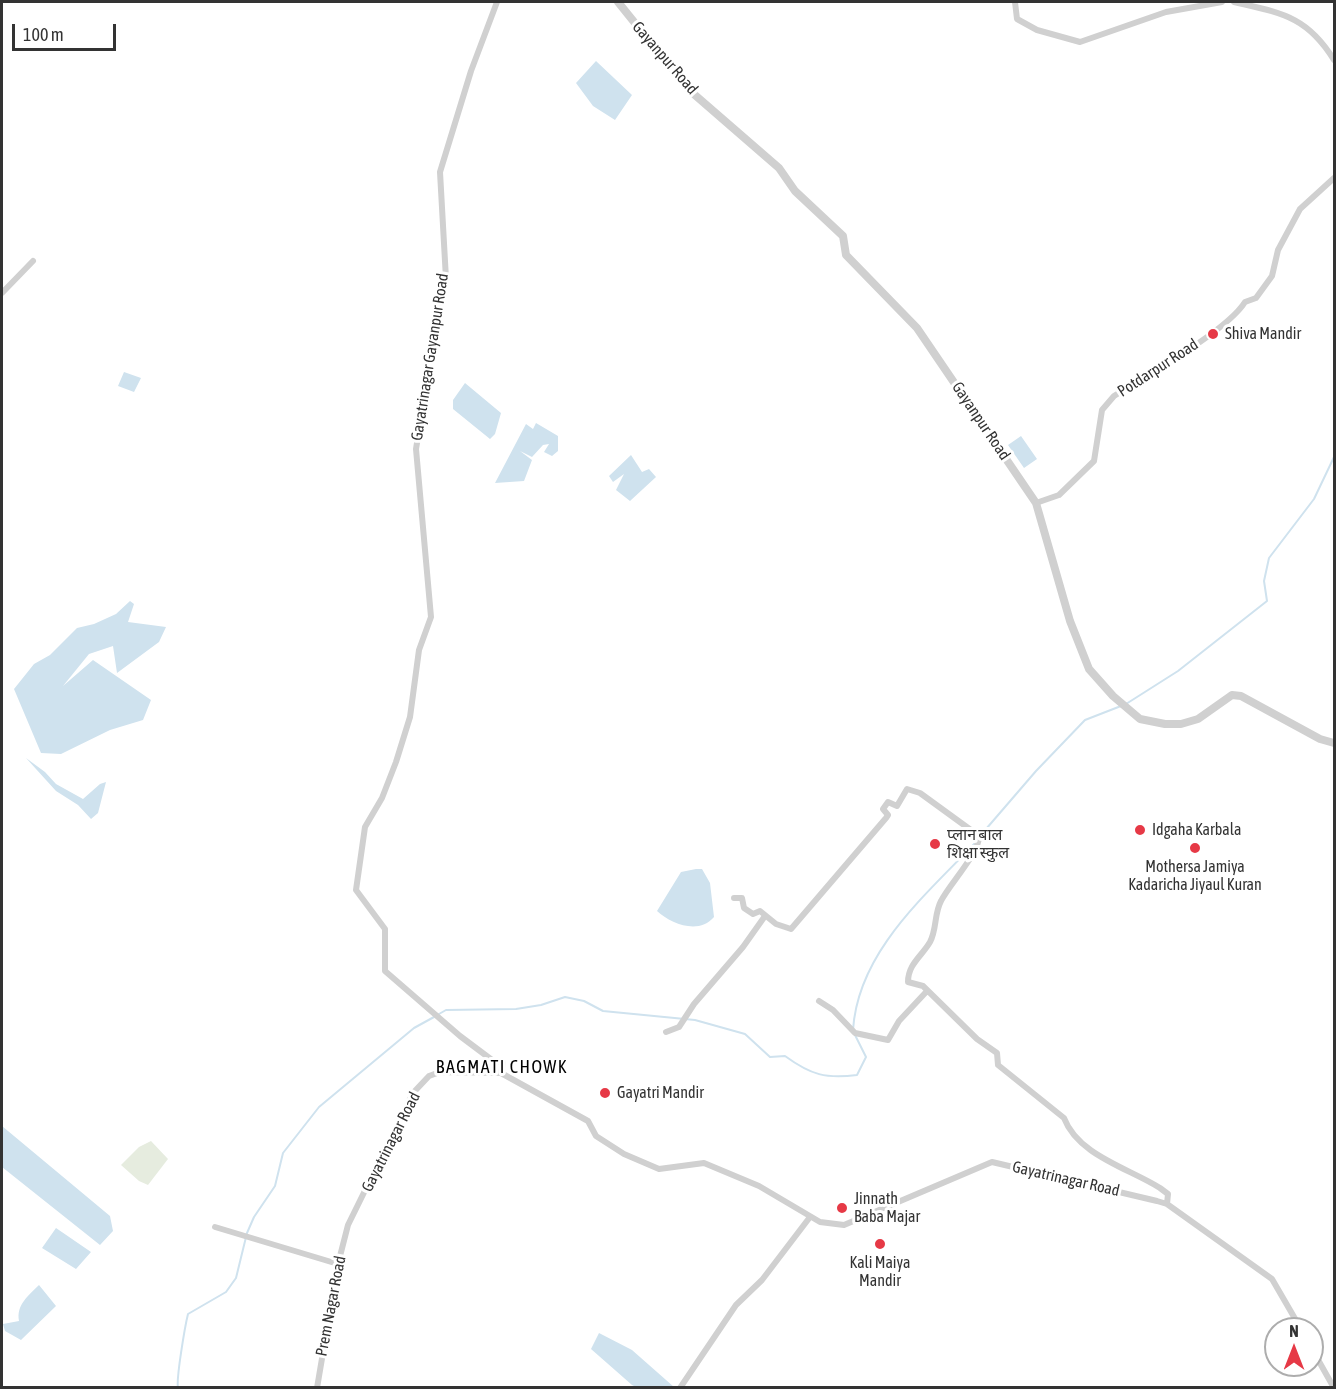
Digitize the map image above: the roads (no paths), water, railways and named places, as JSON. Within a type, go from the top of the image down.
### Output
[{"type":"street","name":"Gayatrinagar Gayanpur Road","points":[[497,2],[471,72],[440,172],[446,279],[432,328],[429,369],[416,450],[431,617],[419,650],[410,717],[396,762],[382,798],[365,827],[356,890],[385,929],[386,971],[492,1060],[503,1063],[501,1073]]},
{"type":"street","name":"Gayanpur Road","points":[[618,2],[688,89],[779,168],[795,191],[843,236],[846,255],[917,328],[1036,503],[1078,644],[1089,669],[1113,696],[1140,719],[1181,724],[1198,719],[1232,695],[1240,696],[1320,739],[1335,743]]},
{"type":"street","points":[[1015,2],[1017,19],[1037,30],[1080,42],[1166,12],[1222,2]]},
{"type":"street","points":[[1234,2],[1292,16],[1322,40],[1335,60]]},
{"type":"street","name":"Potdarpur Road","points":[[1036,503],[1059,495],[1094,461],[1102,410],[1114,396],[1217,329],[1238,313],[1245,302],[1256,298],[1272,276],[1278,250],[1300,209],[1335,178]]},
{"type":"street","points":[[2,293],[33,261]]},
{"type":"street","points":[[734,898],[742,898],[744,908],[753,914],[760,911],[784,928],[791,929],[871,838],[888,814],[883,809],[888,802],[897,806],[907,789],[920,793],[979,837],[979,845],[959,871],[939,904],[929,944],[911,964],[908,981],[923,986],[976,1039],[997,1053],[998,1065],[1064,1118],[1067,1129],[1075,1137],[1104,1158],[1161,1188],[1168,1194],[1167,1204]]},
{"type":"street","points":[[666,1032],[679,1027],[701,994],[743,947],[765,916]]},
{"type":"street","points":[[819,1001],[833,1010],[855,1033],[888,1040],[899,1021],[927,991]]},
{"type":"street","name":"Gayatrinagar Road","points":[[348,1225],[413,1093],[429,1076],[440,1072],[501,1073],[588,1120],[596,1136],[624,1154],[658,1169],[704,1163],[759,1186],[810,1217],[832,1225],[844,1225],[992,1162],[1167,1204],[1272,1279],[1294,1317]]},
{"type":"street","points":[[680,1388],[736,1305],[762,1280],[810,1217]]},
{"type":"street","name":"Prem Nagar Road","points":[[317,1388],[338,1264],[348,1225]]},
{"type":"street","points":[[214,1227],[338,1264]]},
{"type":"street","points":[[1324,1370],[1334,1388]]},
{"type":"water","points":[[596,61],[632,95],[615,120],[593,106],[576,83]]},
{"type":"water","points":[[124,372],[141,378],[134,392],[118,386]]},
{"type":"water","points":[[465,383],[501,413],[495,434],[490,439],[453,409],[453,400]]},
{"type":"water","points":[[536,423],[558,436],[558,451],[552,456],[544,452],[549,444],[543,445],[532,457],[520,451],[532,460],[524,481],[495,483],[526,424],[533,429]]},
{"type":"water","points":[[1021,436],[1037,459],[1024,468],[1008,445]]},
{"type":"water","points":[[631,455],[642,472],[649,469],[656,477],[630,501],[616,490],[624,474],[613,482],[609,476]]},
{"type":"water","points":[[130,601],[134,604],[128,622],[166,627],[159,642],[117,673],[113,646],[89,654],[63,686],[93,660],[151,700],[143,720],[110,730],[61,754],[41,753],[14,689],[34,664],[50,655],[77,628],[94,624],[116,614]]},
{"type":"water","points":[[26,758],[45,772],[56,784],[83,799],[100,784],[106,782],[98,813],[91,819],[78,805],[56,791]]},
{"type":"water","points":[[702,869],[710,883],[714,917],[701,925],[685,926],[657,911],[681,872]]},
{"type":"water","points":[[2,1126],[110,1216],[113,1231],[100,1245],[2,1167]]},
{"type":"water","points":[[56,1228],[91,1252],[76,1269],[42,1248]]},
{"type":"water","points":[[39,1285],[56,1306],[21,1340],[5,1331],[3,1324],[19,1321],[21,1305]]},
{"type":"water","points":[[599,1333],[632,1350],[674,1387],[636,1387],[632,1385],[591,1349]]},
{"type":"waterway","points":[[1126,704],[1178,671],[1267,601],[1264,581],[1269,558],[1314,499],[1334,457]]},
{"type":"waterway","points":[[980,836],[1036,771],[1085,720],[1121,706]]},
{"type":"waterway","points":[[853,1030],[858,1001],[867,975],[881,950],[917,904],[977,841]]},
{"type":"waterway","points":[[439,1014],[446,1010],[516,1009],[541,1005],[565,997],[584,1001],[603,1011],[695,1020],[745,1034],[770,1057],[785,1056],[803,1068],[827,1076],[857,1075],[866,1057],[855,1035]]},
{"type":"waterway","points":[[178,1388],[179,1364],[188,1314],[226,1292],[236,1278],[247,1233],[254,1217],[275,1186],[283,1153],[319,1107],[414,1028],[434,1017]]},
{"type":"place","name":"Shiva Mandir","points":[[1213,334]]},
{"type":"place","name":"Idgaha Karbala","points":[[1140,830]]},
{"type":"place","name":"प्लान बाल शिक्षा स्कुल","points":[[935,844]]},
{"type":"place","name":"Mothersa Jamiya Kadaricha Jiyaul Kuran","points":[[1195,848]]},
{"type":"place","name":"Gayatri Mandir","points":[[605,1093]]},
{"type":"place","name":"Jinnath Baba Majar","points":[[842,1208]]},
{"type":"place","name":"Kali Maiya Mandir","points":[[880,1244]]},
{"type":"district","name":"BAGMATI CHOWK","points":[[502,1067]]}]
